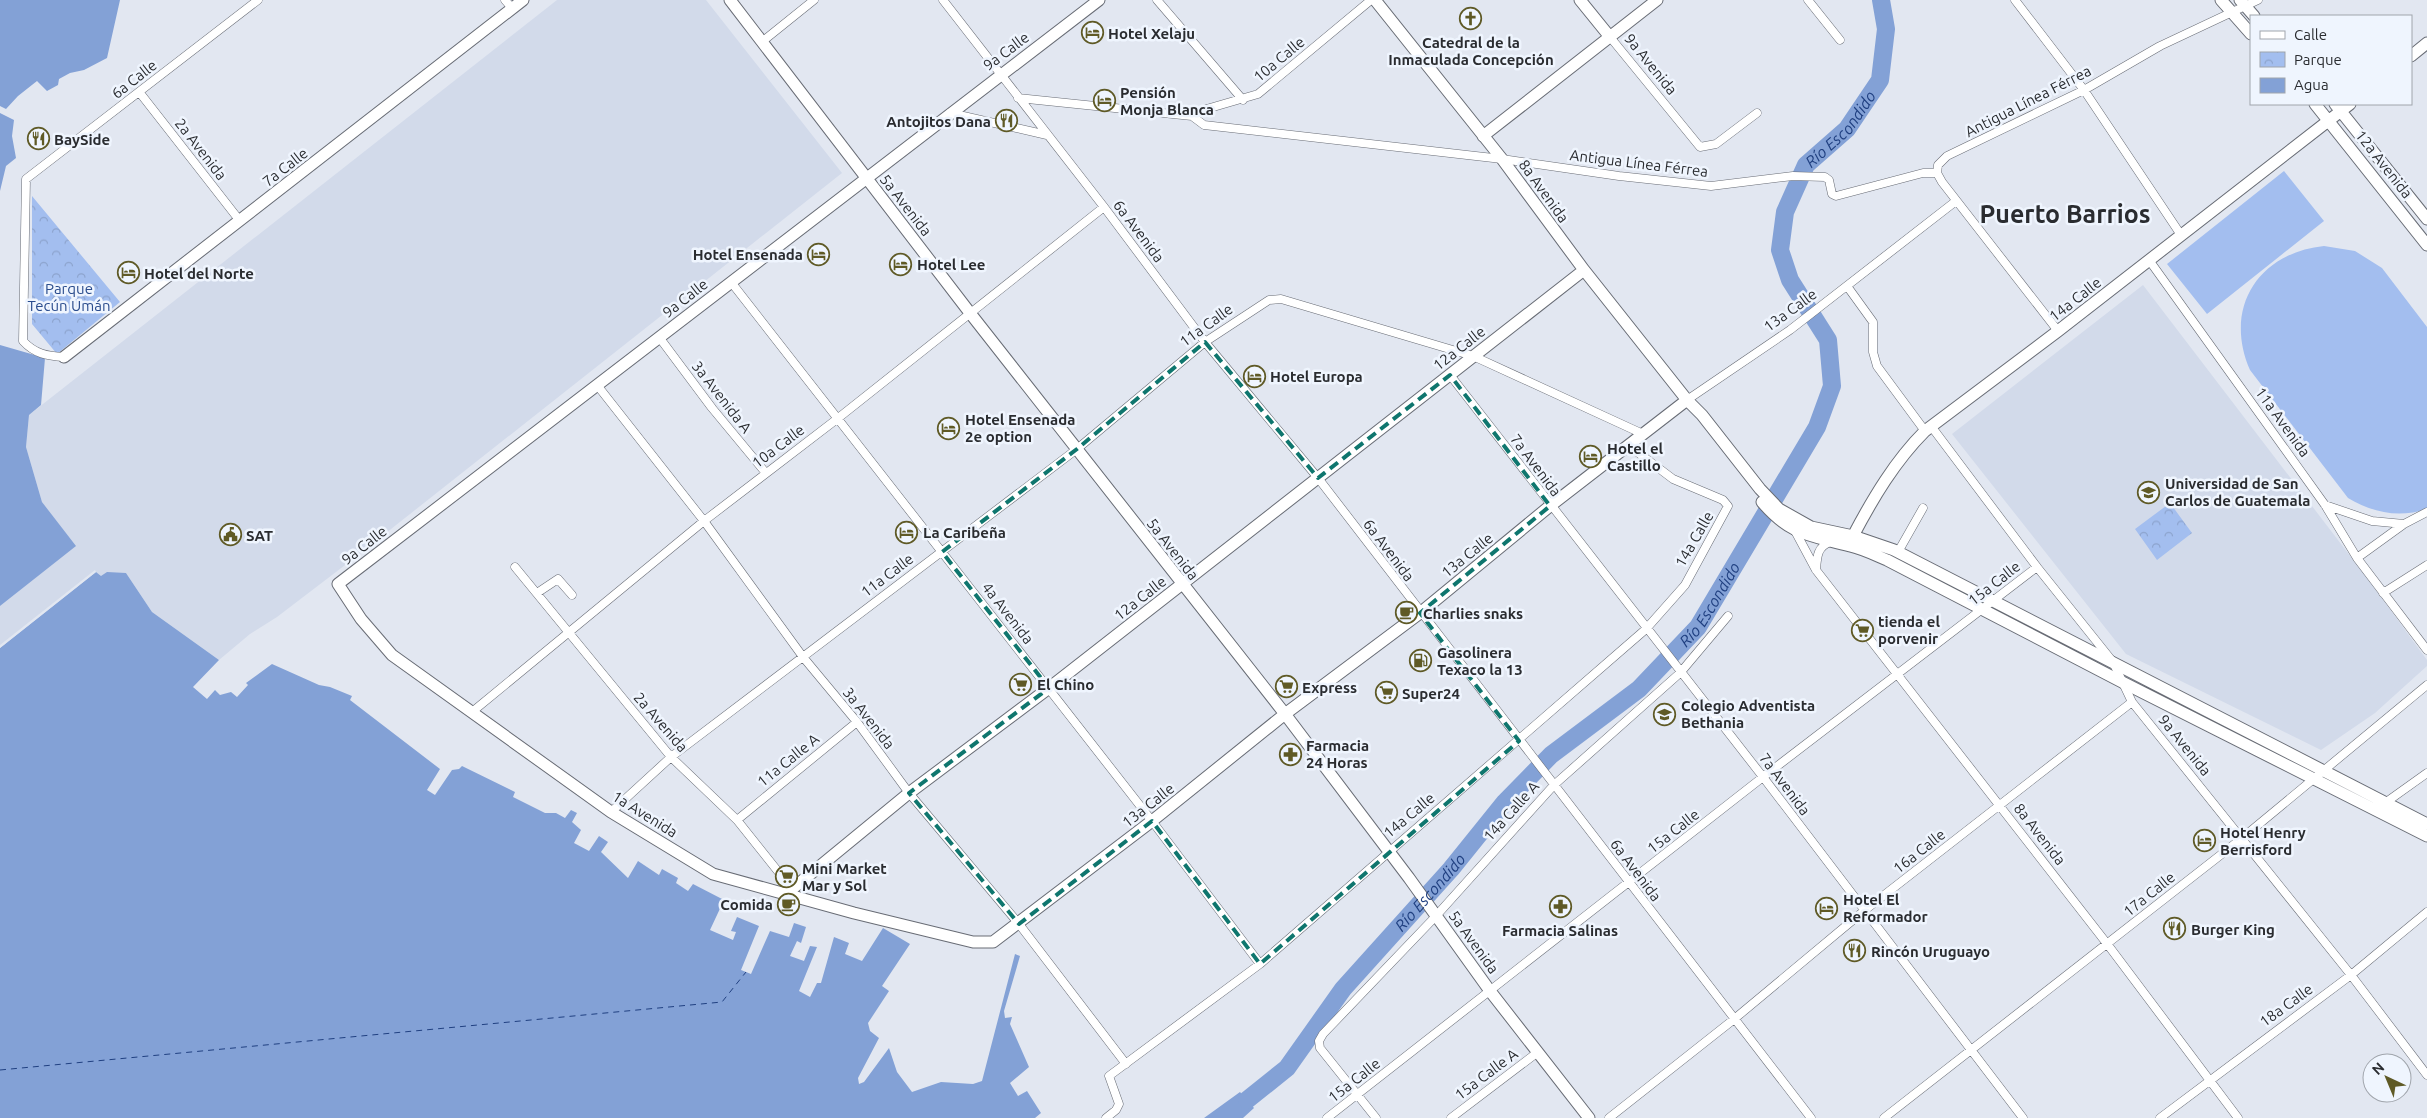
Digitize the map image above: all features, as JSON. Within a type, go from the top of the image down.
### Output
[{"type":"street","name":"6a Calle","points":[[64,356],[47,356],[32,350],[23,340],[26,179],[140,93],[258,0]]},
{"type":"street","name":"7a Calle","points":[[64,356],[240,221],[508,4],[523,0]]},
{"type":"street","name":"5a Avenida","points":[[730,0],[970,313],[1285,714],[1409,878],[1490,991],[1589,1118]]},
{"type":"street","points":[[763,41],[814,0]]},
{"type":"street","name":"6a Avenida","points":[[943,0],[1206,342],[1318,478],[1733,1020],[1811,1118]]},
{"type":"street","name":"9a Calle","points":[[338,584],[1099,0]]},
{"type":"street","points":[[1157,0],[1243,100]]},
{"type":"street","name":"10a Calle","points":[[1192,116],[1203,110],[1243,100],[1258,94],[1371,0]]},
{"type":"street","name":"8a Avenida","points":[[1375,0],[1502,159],[1584,270],[1687,400],[1702,415],[1754,487],[1776,512],[1794,529],[1807,536],[1830,542],[1852,541]]},
{"type":"street","name":"9a Avenida","points":[[1580,0],[1700,147],[1706,148],[1716,144],[1757,113]]},
{"type":"street","points":[[1483,136],[1657,0]]},
{"type":"street","points":[[1808,0],[1840,40]]},
{"type":"street","points":[[2015,0],[2084,90],[2182,235]]},
{"type":"street","points":[[2221,0],[2250,33]]},
{"type":"street","name":"Antigua Línea Férrea","points":[[1018,98],[1192,116],[1204,125],[1502,159],[1619,176],[1712,186],[1793,176],[1825,177],[1829,180],[1832,194],[1836,196],[1917,174],[1937,173],[1938,165],[1948,156],[2084,90],[2147,53],[2232,14],[2243,4],[2258,0]]},
{"type":"street","points":[[2243,4],[2253,15]]},
{"type":"street","points":[[2412,55],[2427,43]]},
{"type":"street","name":"2a Avenida","points":[[140,93],[240,221]]},
{"type":"street","name":"12a Avenida","points":[[2316,105],[2330,120],[2427,245]]},
{"type":"street","name":"14a Calle","points":[[1852,541],[1881,486],[1912,443],[1928,428],[2058,331],[2330,120],[2342,106]]},
{"type":"street","name":"12a Avenida","points":[[2342,106],[2427,219]]},
{"type":"street","points":[[950,113],[1047,135]]},
{"type":"street","points":[[1937,173],[1956,202],[2058,331]]},
{"type":"street","name":"13a Calle","points":[[1001,938],[1152,821],[1285,714],[1420,613],[1550,506],[1628,445],[1687,400],[1790,330],[1956,202]]},
{"type":"street","name":"10a Calle","points":[[472,712],[765,472],[837,418],[1104,207]]},
{"type":"street","name":"11a Avenida","points":[[2149,260],[2325,505],[2357,558],[2427,650]]},
{"type":"street","name":"12a Calle","points":[[789,891],[909,793],[1049,688],[1584,270]]},
{"type":"street","name":"4a Avenida","points":[[731,282],[1049,688],[1260,964]]},
{"type":"street","name":"9a Avenida","points":[[1844,288],[1873,322],[1873,352],[1877,366],[2113,662],[2132,702],[2351,975],[2427,1075]]},
{"type":"street","name":"11a Calle","points":[[611,812],[671,757],[1078,449],[1206,342],[1263,303],[1274,298],[1281,298],[1473,356]]},
{"type":"street","name":"3a Avenida A","points":[[659,337],[712,408],[765,472]]},
{"type":"street","points":[[1473,356],[1643,434]]},
{"type":"street","name":"7a Avenida","points":[[1450,375],[1550,506],[1763,777],[2023,1118]]},
{"type":"street","name":"3a Avenida","points":[[597,385],[704,521],[803,658],[857,722],[909,793],[1019,924],[1126,1064]]},
{"type":"street","name":"14a Calle","points":[[1106,1118],[1116,1110],[1119,1104],[1109,1076],[1260,964],[1519,741],[1586,679],[1646,629],[1685,585],[1728,509],[1727,502],[1673,479],[1628,445]]},
{"type":"street","points":[[2325,505],[2372,521],[2404,524]]},
{"type":"street","points":[[1898,552],[1923,508]]},
{"type":"street","name":"8a Avenida","points":[[1776,512],[1811,527],[1852,541]]},
{"type":"street","points":[[2357,558],[2404,524],[2427,512]]},
{"type":"street","name":"8a Avenida","points":[[1794,529],[1816,570],[2108,945],[2238,1118]]},
{"type":"street","points":[[1852,541],[1898,552],[2326,770],[2427,824]]},
{"type":"street","points":[[1852,541],[2124,683],[2427,836]]},
{"type":"street","points":[[1816,570],[1818,552],[1824,544],[1830,542]]},
{"type":"street","points":[[2383,593],[2427,565]]},
{"type":"street","name":"2a Avenida","points":[[515,567],[671,757],[737,820],[789,891]]},
{"type":"street","name":"15a Calle","points":[[1328,1118],[1763,777],[2037,567]]},
{"type":"street","points":[[537,593],[558,579],[572,595]]},
{"type":"street","name":"1a Avenida","points":[[338,584],[361,620],[392,655],[611,812],[714,874],[789,891],[854,913],[973,942],[993,942],[1001,938]]},
{"type":"street","name":"14a Calle A","points":[[1357,1095],[1320,1048],[1319,1041],[1323,1034],[1433,911],[1553,784],[1678,670],[1728,616]]},
{"type":"street","name":"17a Calle","points":[[1884,1118],[2108,945],[2241,839],[2427,685]]},
{"type":"street","name":"16a Calle","points":[[1609,1118],[1733,1020],[1865,910],[2132,702]]},
{"type":"street","name":"11a Calle A","points":[[737,820],[857,722]]},
{"type":"street","points":[[2386,803],[2427,773]]},
{"type":"street","name":"18a Calle","points":[[2160,1118],[2208,1080],[2351,975],[2427,912]]},
{"type":"street","name":"15a Calle A","points":[[1451,1118],[1538,1052]]},
{"type":"street","points":[[1357,1095],[1376,1118]]},
{"type":"highlighted area","points":[[1205,342],[1318,478],[1450,375],[1550,506],[1420,613],[1519,741],[1260,964],[1152,821],[1019,924],[909,793],[1049,688],[942,552],[1077,449]]},
{"type":"shaded area","points":[[557,0],[706,0],[842,173],[353,559],[277,617],[250,634],[219,660],[152,612],[126,573],[101,576],[96,572],[0,648],[0,606],[75,546],[42,502],[26,447],[29,415]]},
{"type":"shaded area","name":"Universidad de San Carlos de Guatemala","points":[[2143,285],[2367,578],[2427,660],[2427,666],[2375,713],[2321,750],[2126,654],[1952,434]]},
{"type":"green space","points":[[2284,171],[2324,221],[2207,314],[2167,264]]},
{"type":"green space","name":"Parque Tecún Umán","points":[[32,196],[120,302],[57,354],[32,324]]},
{"type":"green space","points":[[2324,246],[2355,251],[2382,268],[2427,327],[2427,509],[2406,513],[2386,512],[2367,507],[2348,498],[2250,370],[2243,347],[2241,325],[2244,305],[2252,287],[2264,272],[2281,260],[2301,251]]},
{"type":"green space","points":[[2170,503],[2192,533],[2157,560],[2135,529]]},
{"type":"water","points":[[0,0],[120,0],[107,58],[84,70],[70,73],[59,79],[58,85],[47,91],[37,81],[18,96],[6,109],[0,106]]},
{"type":"water","points":[[0,113],[14,120],[12,136],[16,158],[6,166],[0,191]]},
{"type":"water","points":[[0,345],[45,358],[41,405],[29,415],[26,447],[42,502],[76,546],[0,606]]},
{"type":"water","points":[[96,572],[101,576],[107,572],[126,573],[152,612],[219,660],[193,687],[207,699],[215,690],[220,695],[231,692],[237,697],[248,685],[246,683],[272,664],[319,685],[330,687],[352,696],[350,700],[440,769],[427,790],[435,795],[452,770],[459,769],[462,766],[515,792],[513,797],[545,813],[556,813],[565,818],[571,810],[577,813],[572,822],[581,830],[574,843],[589,851],[599,836],[608,842],[601,852],[628,878],[638,861],[659,875],[662,869],[678,878],[676,883],[688,891],[693,884],[724,900],[710,930],[733,940],[736,932],[731,931],[737,917],[759,926],[741,970],[751,974],[770,931],[789,937],[794,923],[806,927],[801,943],[797,941],[790,956],[804,961],[810,946],[817,947],[799,991],[810,997],[817,983],[821,983],[834,937],[849,943],[845,954],[862,961],[883,928],[910,944],[882,986],[889,991],[868,1023],[870,1031],[879,1038],[858,1078],[859,1084],[864,1082],[889,1048],[897,1072],[912,1092],[941,1082],[973,1084],[982,1081],[1015,954],[1020,956],[1004,1011],[1005,1018],[1012,1017],[1010,1024],[1029,1067],[1010,1083],[1018,1096],[1027,1091],[1041,1113],[1035,1118],[0,1118],[0,648]]},
{"type":"water","points":[[1240,1092],[1254,1108],[1243,1118],[1204,1118]]},
{"type":"pier","points":[[95,570],[96,572],[0,648],[0,645]]},
{"type":"waterway","name":"Río Escondido","points":[[1247,1100],[1287,1068],[1343,989],[1451,869],[1505,802],[1551,755],[1639,689],[1698,627],[1817,427],[1832,386],[1828,340],[1790,280],[1780,250],[1785,212],[1806,165],[1847,129],[1880,80],[1886,29],[1881,0]]},
{"type":"ferry route","points":[[0,1070],[722,1002],[746,972]]},
{"type":"place","name":"Catedral de la Inmaculada Concepción","points":[[1471,19]]},
{"type":"place","name":"Hotel Xelaju","points":[[1092,33]]},
{"type":"place","name":"Pensión Monja Blanca","points":[[1104,101]]},
{"type":"place","name":"Antojitos Dana","points":[[1007,121]]},
{"type":"place","name":"BaySide","points":[[38,139]]},
{"type":"place","name":"Hotel Ensenada","points":[[819,254]]},
{"type":"place","name":"Hotel Lee","points":[[901,264]]},
{"type":"place","name":"Hotel del Norte","points":[[128,273]]},
{"type":"place","name":"Hotel Europa","points":[[1254,376]]},
{"type":"place","name":"Hotel Ensenada 2e option","points":[[949,428]]},
{"type":"place","name":"Hotel el Castillo","points":[[1591,457]]},
{"type":"place","name":"Universidad de San Carlos de Guatemala","points":[[2149,492]]},
{"type":"place","name":"La Caribeña","points":[[907,532]]},
{"type":"place","name":"SAT","points":[[230,535]]},
{"type":"place","name":"Charlies snaks","points":[[1407,613]]},
{"type":"place","name":"tienda el porvenir","points":[[1862,630]]},
{"type":"place","name":"Gasolinera Texaco la 13","points":[[1421,661]]},
{"type":"place","name":"El Chino","points":[[1021,684]]},
{"type":"place","name":"Express","points":[[1286,687]]},
{"type":"place","name":"Super24","points":[[1386,693]]},
{"type":"place","name":"Colegio Adventista Bethania","points":[[1665,714]]},
{"type":"place","name":"Farmacia 24 Horas","points":[[1290,754]]},
{"type":"place","name":"Hotel Henry Berrisford","points":[[2204,841]]},
{"type":"place","name":"Mini Market Mar y Sol","points":[[786,877]]},
{"type":"place","name":"Comida","points":[[789,904]]},
{"type":"place","name":"Farmacia Salinas","points":[[1560,907]]},
{"type":"place","name":"Hotel El Reformador","points":[[1827,908]]},
{"type":"place","name":"Burger King","points":[[2175,929]]},
{"type":"place","name":"Rincón Uruguayo","points":[[1855,951]]},
{"type":"district","name":"Puerto Barrios","points":[[2065,214]]}]
